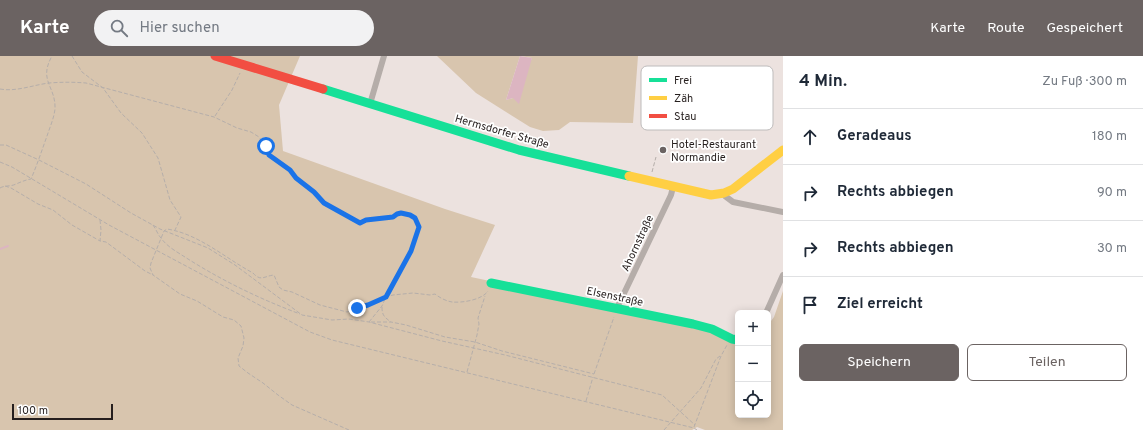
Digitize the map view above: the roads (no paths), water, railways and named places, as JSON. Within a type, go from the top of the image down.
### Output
[{"type":"street","name":"Hermsdorfer Straße","points":[[215,56],[519,150],[711,195],[724,193]]},
{"type":"street","points":[[370,104],[384,56]]},
{"type":"street","points":[[783,150],[733,189],[724,193],[725,196],[733,202],[783,212]]},
{"type":"street","name":"Ahornstraße","points":[[617,308],[671,195],[673,187]]},
{"type":"street","points":[[767,310],[783,276]]},
{"type":"street","name":"Elsenstraße","points":[[491,283],[617,308],[712,329],[735,339]]},
{"type":"waterway","points":[[0,249],[8,246]]},
{"type":"place","name":"Hotel-Restaurant Normandie","points":[[663,150]]}]
